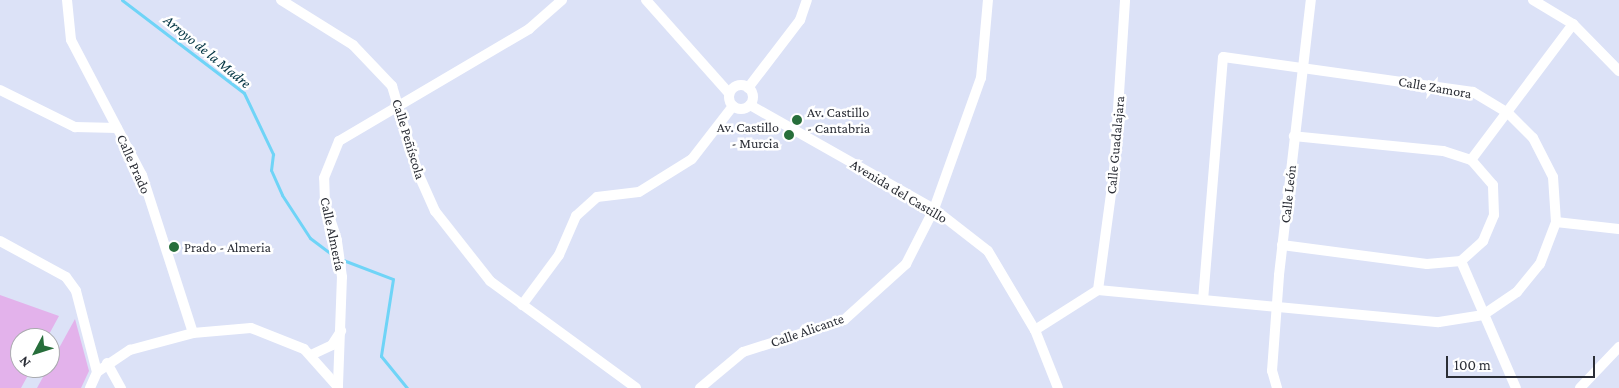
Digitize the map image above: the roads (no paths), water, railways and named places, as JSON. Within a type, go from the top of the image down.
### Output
[{"type":"street","name":"Calle Prado","points":[[67,0],[71,40],[142,175],[193,333]]},
{"type":"street","name":"Calle Peñíscola","points":[[282,0],[352,45],[392,86],[399,103],[418,174],[435,211],[473,262],[522,305],[636,388]]},
{"type":"street","name":"Calle Almería","points":[[338,386],[343,328],[342,277],[338,240],[325,202],[328,160],[339,141],[352,129],[529,29],[562,0]]},
{"type":"street","points":[[646,0],[730,93],[733,106]]},
{"type":"street","points":[[748,88],[800,20],[807,0]]},
{"type":"street","name":"Calle Alicante","points":[[700,388],[743,352],[844,320],[906,264],[934,209],[981,78],[988,0]]},
{"type":"street","name":"Calle Guadalajara","points":[[1098,290],[1114,171],[1125,0]]},
{"type":"street","name":"Calle León","points":[[1277,388],[1272,371],[1282,245],[1311,0]]},
{"type":"street","points":[[1533,0],[1573,24],[1619,72]]},
{"type":"street","points":[[1471,160],[1573,24]]},
{"type":"street","name":"Calle Zamora","points":[[1098,290],[1439,322],[1483,315],[1518,292],[1540,264],[1556,222],[1553,177],[1533,138],[1508,113],[1473,92],[1302,65],[1223,57],[1203,299]]},
{"type":"street","points":[[730,93],[738,86],[748,88]]},
{"type":"street","points":[[733,106],[744,109],[750,105],[753,98],[748,88]]},
{"type":"street","points":[[0,90],[75,127],[117,128]]},
{"type":"street","name":"Avenida del Castillo","points":[[750,105],[934,209],[988,251],[1035,330],[1055,387]]},
{"type":"street","points":[[522,305],[559,255],[576,216],[598,197],[639,192],[692,159],[733,106]]},
{"type":"street","points":[[1282,245],[1427,264],[1461,261],[1483,241],[1494,215],[1493,186],[1471,160],[1443,151],[1294,136]]},
{"type":"street","points":[[1556,222],[1619,229]]},
{"type":"street","points":[[0,242],[71,284],[97,372]]},
{"type":"street","points":[[1461,261],[1516,388]]},
{"type":"street","points":[[1035,330],[1098,290]]},
{"type":"street","points":[[90,388],[97,372],[107,363],[130,350],[193,333],[251,328],[272,333],[340,359],[327,371]]},
{"type":"street","points":[[338,386],[319,363],[320,352],[343,328]]},
{"type":"street","points":[[1580,388],[1619,347]]},
{"type":"street","points":[[107,363],[121,388]]},
{"type":"waterway","name":"Arroyo de la Madre","points":[[122,0],[244,93],[273,154],[271,170],[282,195],[310,238],[337,258]]},
{"type":"waterway","name":"Arroyo de la Madre","points":[[343,260],[393,279],[381,356],[407,388]]},
{"type":"place","name":"Av. Castillo - Cantabria","points":[[797,120]]},
{"type":"place","name":"Av. Castillo - Murcia","points":[[789,135]]},
{"type":"place","name":"Prado - Almeria","points":[[174,247]]}]
